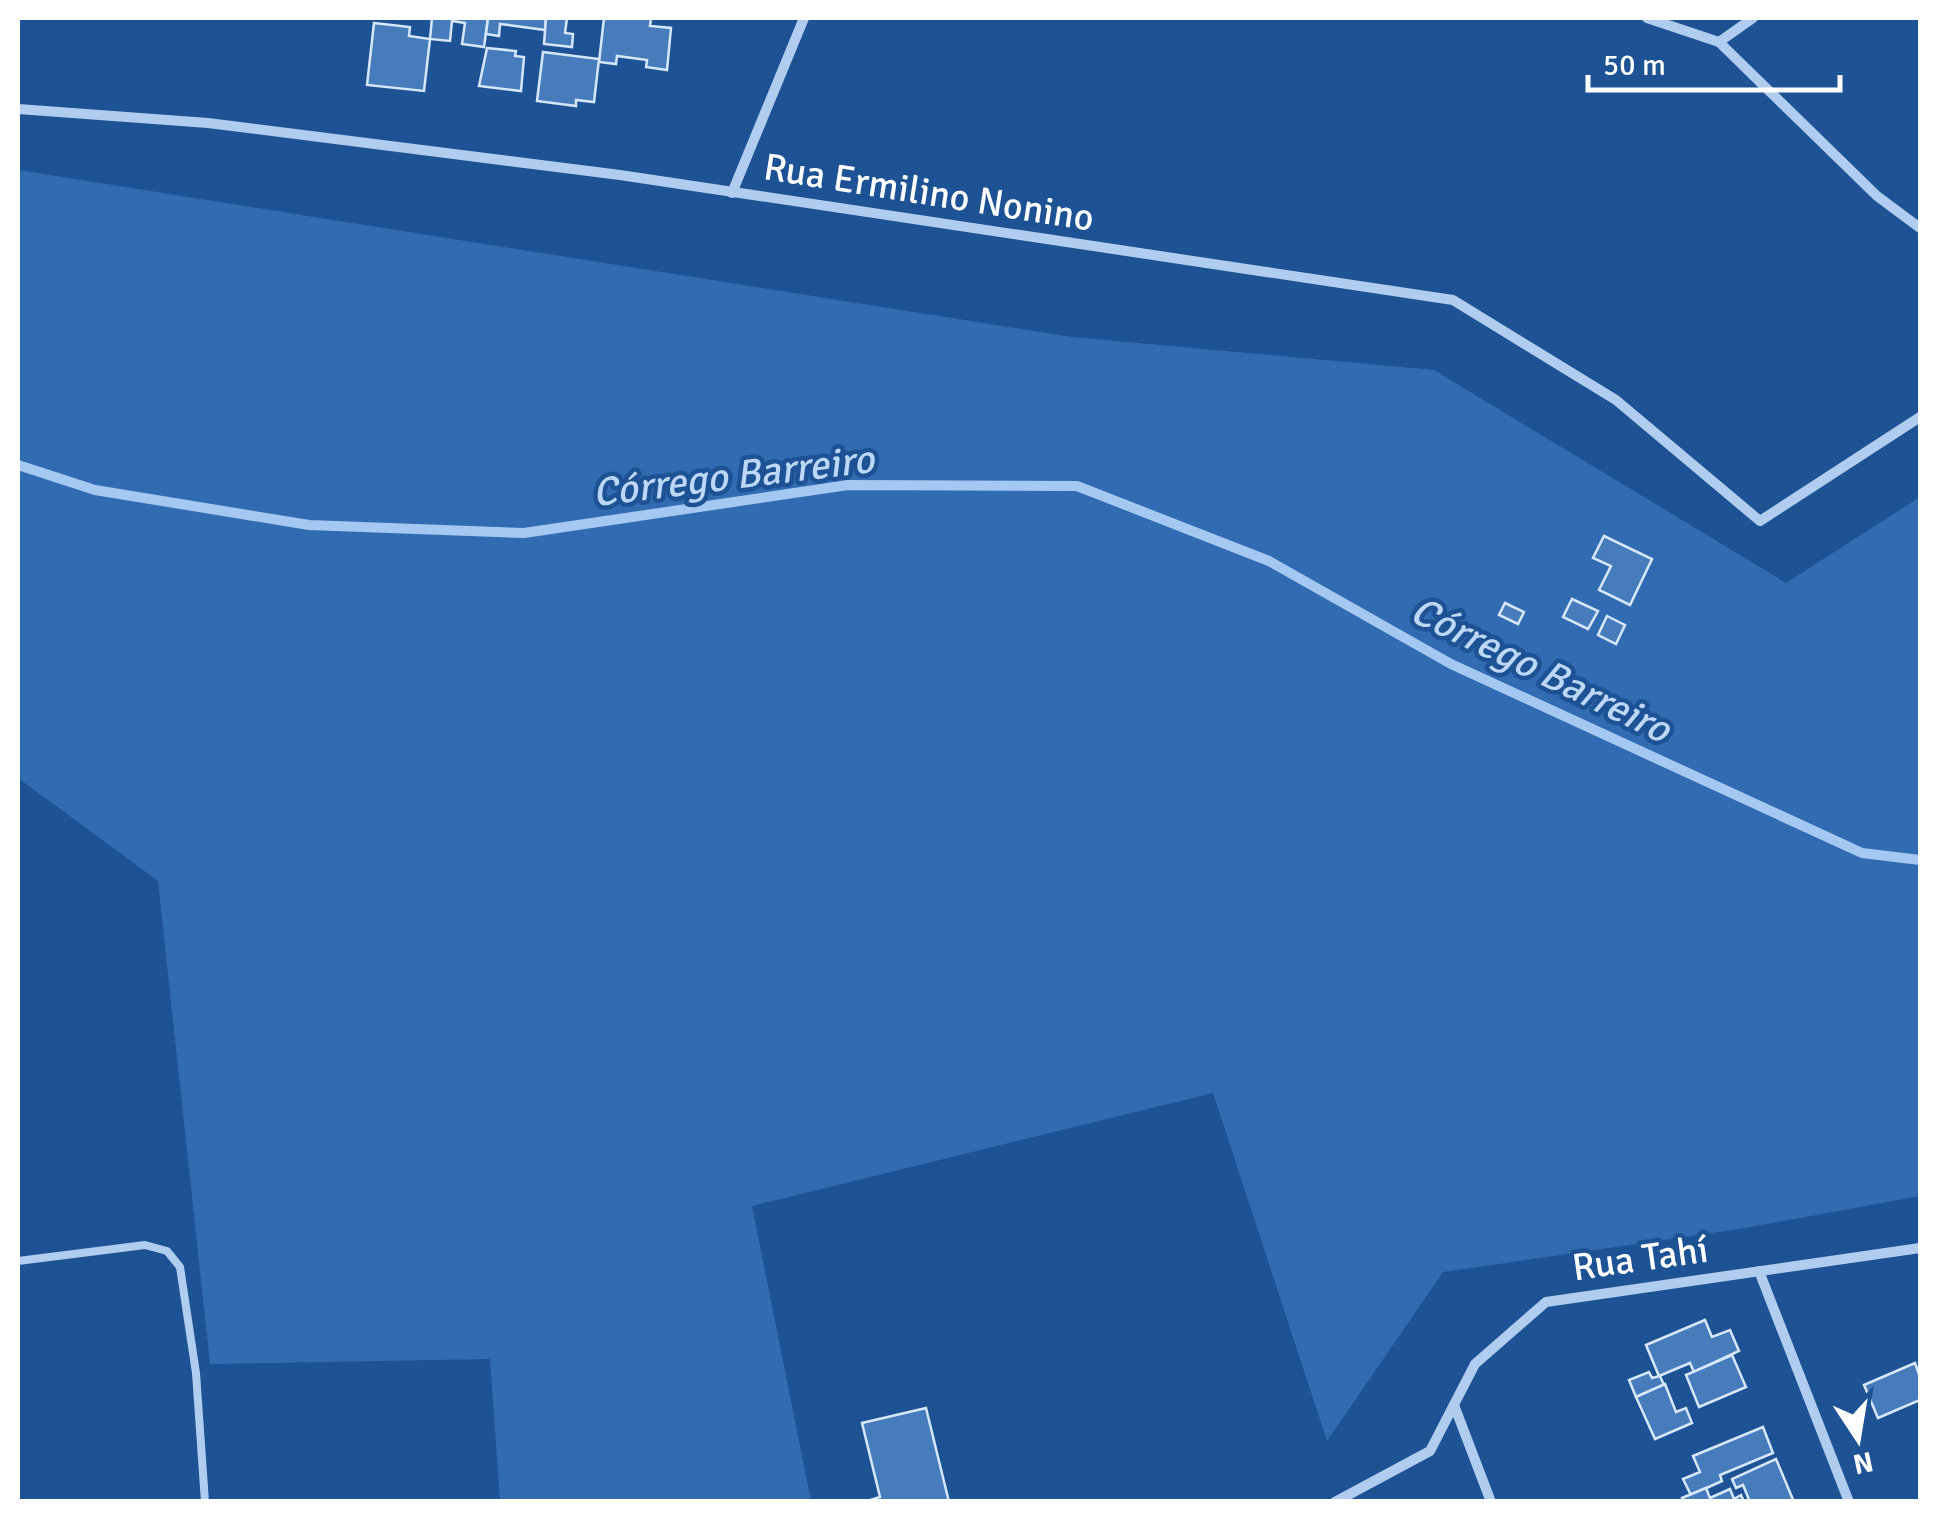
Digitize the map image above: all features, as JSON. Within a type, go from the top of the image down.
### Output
[{"type":"street","points":[[732,193],[804,18]]},
{"type":"street","points":[[1647,18],[1719,42],[1876,196],[1920,228]]},
{"type":"street","points":[[1719,42],[1753,18]]},
{"type":"street","name":"Rua Ermilino Nonino","points":[[18,108],[208,124],[620,175],[1186,263],[1453,300],[1616,400],[1760,521],[1920,416]]},
{"type":"street","name":"Rua Tahí","points":[[1335,1502],[1430,1451],[1475,1364],[1546,1302],[1920,1248]]},
{"type":"street","points":[[1760,1271],[1849,1502]]},
{"type":"street","points":[[1454,1405],[1490,1502]]},
{"type":"lane","points":[[18,1260],[146,1245],[167,1251],[180,1267],[196,1373],[205,1502]]},
{"type":"shaded area","points":[[18,170],[1072,337],[1434,370],[1786,583],[1920,497],[1920,1196],[1739,1229],[1443,1272],[1327,1441],[1213,1093],[752,1206],[811,1501],[500,1501],[490,1359],[210,1364],[158,881],[18,778]]},
{"type":"building","points":[[432,18],[488,18],[484,47],[462,44],[465,23],[452,21],[450,41],[430,39]]},
{"type":"building","points":[[488,18],[546,18],[545,30],[500,24],[499,36],[486,34]]},
{"type":"building","points":[[546,18],[567,18],[565,33],[573,34],[572,47],[544,44]]},
{"type":"building","points":[[604,18],[651,18],[650,26],[671,28],[667,70],[646,67],[647,60],[617,56],[616,64],[599,62]]},
{"type":"building","points":[[374,23],[410,27],[409,36],[430,39],[424,91],[367,85]]},
{"type":"building","points":[[487,48],[516,51],[515,56],[524,57],[521,91],[479,86]]},
{"type":"building","points":[[543,52],[599,59],[594,102],[576,100],[576,106],[537,101]]},
{"type":"building","points":[[1604,536],[1652,559],[1630,605],[1599,590],[1611,566],[1593,558]]},
{"type":"building","points":[[1572,599],[1598,611],[1588,629],[1563,617]]},
{"type":"building","points":[[1505,603],[1524,612],[1518,624],[1499,615]]},
{"type":"building","points":[[1607,616],[1625,625],[1616,644],[1598,635]]},
{"type":"building","points":[[1705,1320],[1712,1337],[1730,1330],[1739,1351],[1694,1372],[1690,1363],[1659,1376],[1646,1345]]},
{"type":"building","points":[[1732,1355],[1746,1387],[1699,1407],[1686,1375]]},
{"type":"building","points":[[1915,1363],[1920,1377],[1920,1400],[1878,1418],[1864,1385]]},
{"type":"building","points":[[1649,1372],[1652,1378],[1660,1376],[1664,1385],[1636,1397],[1629,1380]]},
{"type":"building","points":[[1665,1384],[1676,1412],[1686,1408],[1692,1423],[1655,1439],[1636,1397]]},
{"type":"building","points":[[926,1408],[949,1502],[864,1502],[880,1497],[862,1423]]},
{"type":"building","points":[[1763,1427],[1773,1453],[1720,1475],[1722,1481],[1691,1495],[1683,1479],[1700,1472],[1693,1456]]},
{"type":"building","points":[[1776,1459],[1794,1502],[1750,1502],[1743,1485],[1736,1488],[1732,1479]]},
{"type":"building","points":[[1706,1488],[1710,1498],[1730,1489],[1734,1499],[1741,1495],[1744,1502],[1684,1502],[1682,1498]]},
{"type":"waterway","name":"Córrego Barreiro","points":[[18,465],[95,490],[309,525],[524,533],[848,485],[1077,486],[1269,561],[1451,664],[1862,853],[1920,860]]}]
